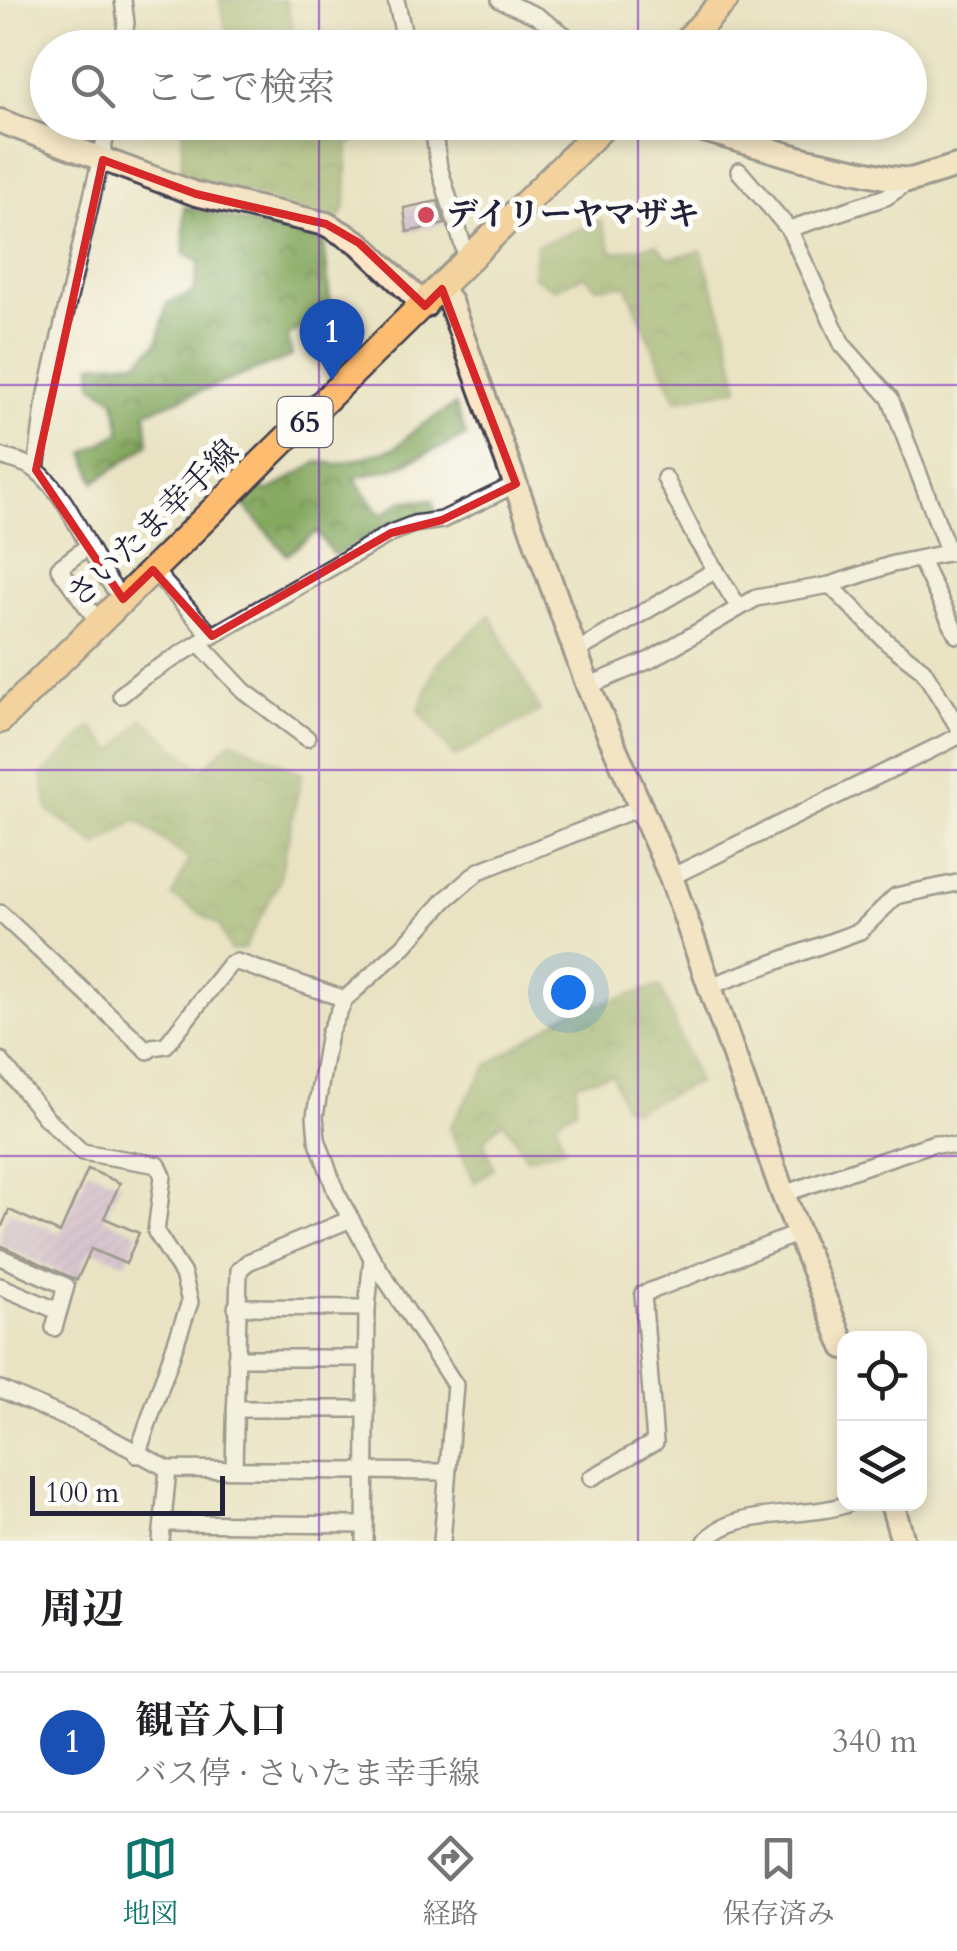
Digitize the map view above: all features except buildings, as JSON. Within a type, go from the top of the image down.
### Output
[{"type":"main road","points":[[697,30],[725,0]]},
{"type":"main road","name":"さいたま幸手線","points":[[0,720],[590,140]]},
{"type":"street","points":[[124,0],[125,30]]},
{"type":"street","points":[[396,0],[403,30]]},
{"type":"street","points":[[500,0],[557,30]]},
{"type":"street","points":[[0,122],[30,133]]},
{"type":"street","points":[[49,140],[196,194],[326,224],[433,297],[450,302],[588,686],[638,808],[671,876],[784,1194],[838,1331]]},
{"type":"street","points":[[36,470],[44,406],[106,140]]},
{"type":"street","points":[[435,140],[439,168],[465,252],[471,260]]},
{"type":"street","points":[[738,140],[802,159],[911,180]]},
{"type":"street","points":[[789,229],[886,197],[911,180],[957,166]]},
{"type":"street","points":[[588,686],[664,652],[756,598],[830,585],[892,564],[953,552],[890,398],[842,344],[789,229],[738,170]]},
{"type":"street","points":[[0,456],[36,470],[64,502],[123,600]]},
{"type":"street","points":[[666,478],[738,606]]},
{"type":"street","points":[[121,695],[143,676],[392,533],[414,524],[442,520],[516,484]]},
{"type":"street","points":[[87,546],[59,568],[99,623]]},
{"type":"street","points":[[920,558],[957,635]]},
{"type":"street","points":[[153,570],[244,691],[306,738]]},
{"type":"street","points":[[576,651],[716,570]]},
{"type":"street","points":[[830,585],[888,643],[923,670],[957,725]]},
{"type":"street","points":[[671,876],[957,737]]},
{"type":"street","points":[[442,1541],[455,1385],[372,1258],[336,1192],[317,1139],[315,1116],[329,1034],[345,999],[404,946],[445,900],[480,871],[638,808]]},
{"type":"street","points":[[710,986],[860,931],[896,896],[957,883]]},
{"type":"street","points":[[0,913],[148,1052],[152,1047],[166,1045],[230,964],[237,962],[345,999]]},
{"type":"street","points":[[0,1060],[46,1118],[82,1152],[158,1165],[163,1176],[156,1232],[183,1274],[189,1312],[138,1455]]},
{"type":"street","points":[[784,1194],[934,1143],[957,1147]]},
{"type":"street","points":[[234,1468],[239,1270],[248,1262],[352,1219]]},
{"type":"street","points":[[591,1478],[655,1442],[643,1294],[799,1233]]},
{"type":"street","points":[[0,1257],[66,1286],[54,1328]]},
{"type":"street","points":[[163,1523],[366,1533],[367,1308],[372,1258]]},
{"type":"street","points":[[0,1286],[58,1311]]},
{"type":"street","points":[[236,1308],[367,1308]]},
{"type":"street","points":[[236,1358],[366,1358]]},
{"type":"street","points":[[0,1389],[101,1433],[168,1469],[446,1472]]},
{"type":"street","points":[[236,1409],[366,1409]]},
{"type":"street","points":[[162,1541],[168,1469]]},
{"type":"street","points":[[706,1541],[713,1532],[753,1518],[837,1505]]},
{"type":"street","points":[[894,1511],[903,1541]]},
{"type":"highlighted area","points":[[103,160],[196,194],[326,224],[359,243],[425,306],[442,289],[516,484],[442,520],[391,533],[212,636],[153,570],[123,599],[36,470]]},
{"type":"green space","points":[[219,0],[286,0],[293,30],[227,30]]},
{"type":"green space","points":[[182,140],[355,140],[348,147],[346,207],[338,221],[181,174]]},
{"type":"green space","points":[[184,206],[324,242],[331,310],[288,336],[292,356],[146,412],[149,444],[95,482],[85,453],[121,432],[115,400],[93,384],[92,364],[139,361],[158,342],[167,303],[194,292],[199,262],[184,254]]},
{"type":"green space","points":[[601,220],[613,253],[656,244],[669,258],[701,251],[726,326],[739,388],[676,400],[626,285],[596,287],[584,275],[555,289],[533,276],[536,246]]},
{"type":"green space","points":[[455,405],[466,436],[394,468],[354,478],[381,515],[402,501],[433,500],[436,516],[394,522],[334,555],[316,532],[287,555],[241,502],[254,488],[269,491],[318,462],[340,464],[395,448],[417,428]]},
{"type":"green space","points":[[490,615],[540,711],[454,757],[419,710],[436,665]]},
{"type":"green space","points":[[143,719],[202,770],[232,740],[302,773],[279,882],[244,949],[230,951],[219,925],[172,896],[189,860],[137,820],[97,846],[48,810],[42,776],[91,726],[114,752]]},
{"type":"green space","points":[[660,986],[698,1082],[635,1110],[623,1105],[612,1074],[576,1083],[576,1109],[556,1121],[564,1148],[527,1158],[503,1121],[484,1141],[494,1168],[475,1182],[449,1128],[488,1065],[569,1013]]},
{"type":"place","name":"デイリーヤマザキ","points":[[426,215]]},
{"type":"place","name":"観音入口","points":[[332,381]]}]
